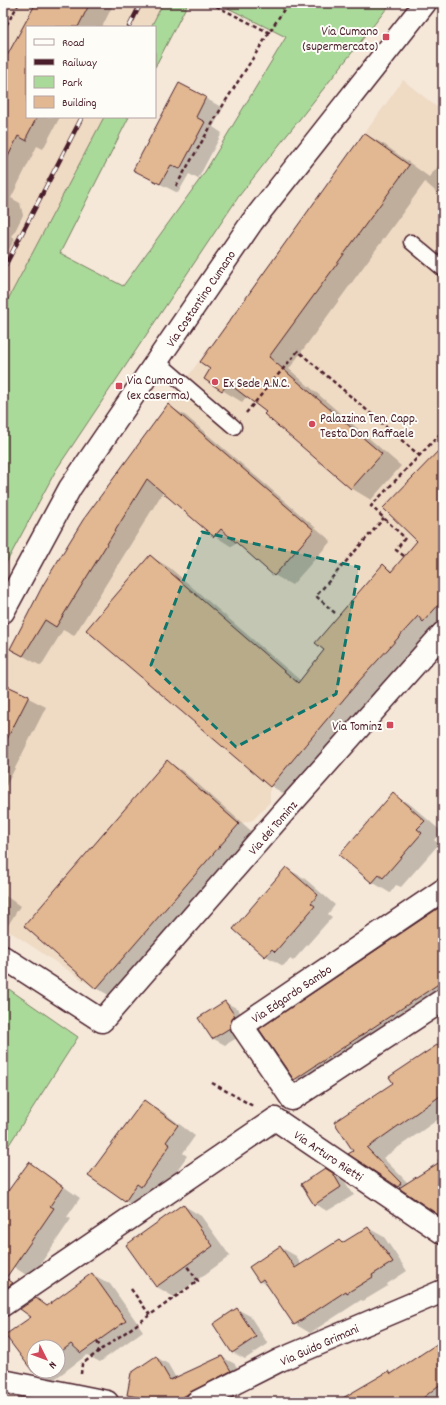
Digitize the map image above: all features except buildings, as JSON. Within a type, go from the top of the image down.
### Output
[{"type":"street","name":"Via Costantino Cumano","points":[[3,612],[70,488],[252,222],[425,3]]},
{"type":"street","name":"Via dei Tominz","points":[[3,957],[102,1021],[443,633]]},
{"type":"street","name":"Via Edgardo Sambo","points":[[443,890],[242,1026],[292,1098],[443,1000]]},
{"type":"street","name":"Via Arturo Rietti","points":[[275,1119],[443,1233]]},
{"type":"street","points":[[3,1305],[275,1119]]},
{"type":"street","name":"Via Guido Grimani","points":[[197,1402],[280,1360],[443,1291]]},
{"type":"street","points":[[3,1381],[107,1402]]},
{"type":"lane","points":[[411,242],[443,269]]},
{"type":"lane","points":[[157,361],[234,427]]},
{"type":"path","points":[[3,31],[19,3]]},
{"type":"path","points":[[210,3],[270,33]]},
{"type":"path","points":[[176,186],[225,102],[288,3]]},
{"type":"path","points":[[234,427],[298,351],[420,456]]},
{"type":"path","points":[[404,556],[396,550],[405,538],[372,506],[443,431]]},
{"type":"path","points":[[335,613],[316,596],[384,518]]},
{"type":"path","points":[[212,1083],[275,1119]]},
{"type":"path","points":[[81,1396],[82,1364],[198,1281],[186,1265]]},
{"type":"path","points":[[131,1290],[150,1315]]},
{"type":"path","points":[[97,1342],[102,1349]]},
{"type":"highlighted area","points":[[202,532],[359,567],[336,694],[236,747],[151,665]]},
{"type":"shaded area","points":[[7,3],[163,3],[152,26],[26,26],[26,118],[103,118],[3,309],[3,10]]},
{"type":"shaded area","points":[[403,80],[443,112],[443,600],[423,622],[418,617],[359,681],[270,787],[270,802],[253,820],[239,824],[96,989],[3,927],[3,660],[43,585],[83,520],[232,316],[234,318],[252,295],[249,292],[314,202],[318,204],[331,180]]},
{"type":"green space","points":[[163,3],[188,3],[156,65],[156,26],[152,26]]},
{"type":"green space","points":[[218,3],[391,3],[239,196],[56,470],[3,569],[3,309],[103,118],[128,118],[60,253],[123,286],[203,175],[286,37]]},
{"type":"green space","points":[[3,985],[78,1037],[3,1154]]},
{"type":"railway","points":[[130,26],[141,3]]},
{"type":"railway","points":[[3,270],[81,118]]},
{"type":"place","name":"Via Cumano (supermercato)","points":[[386,37]]},
{"type":"place","name":"Ex Sede A.N.C.","points":[[215,382]]},
{"type":"place","name":"Via Cumano (ex caserma)","points":[[119,386]]},
{"type":"place","name":"Palazzina Ten. Capp. Testa Don Raffaele","points":[[312,424]]},
{"type":"place","name":"Via Tominz","points":[[390,725]]}]
